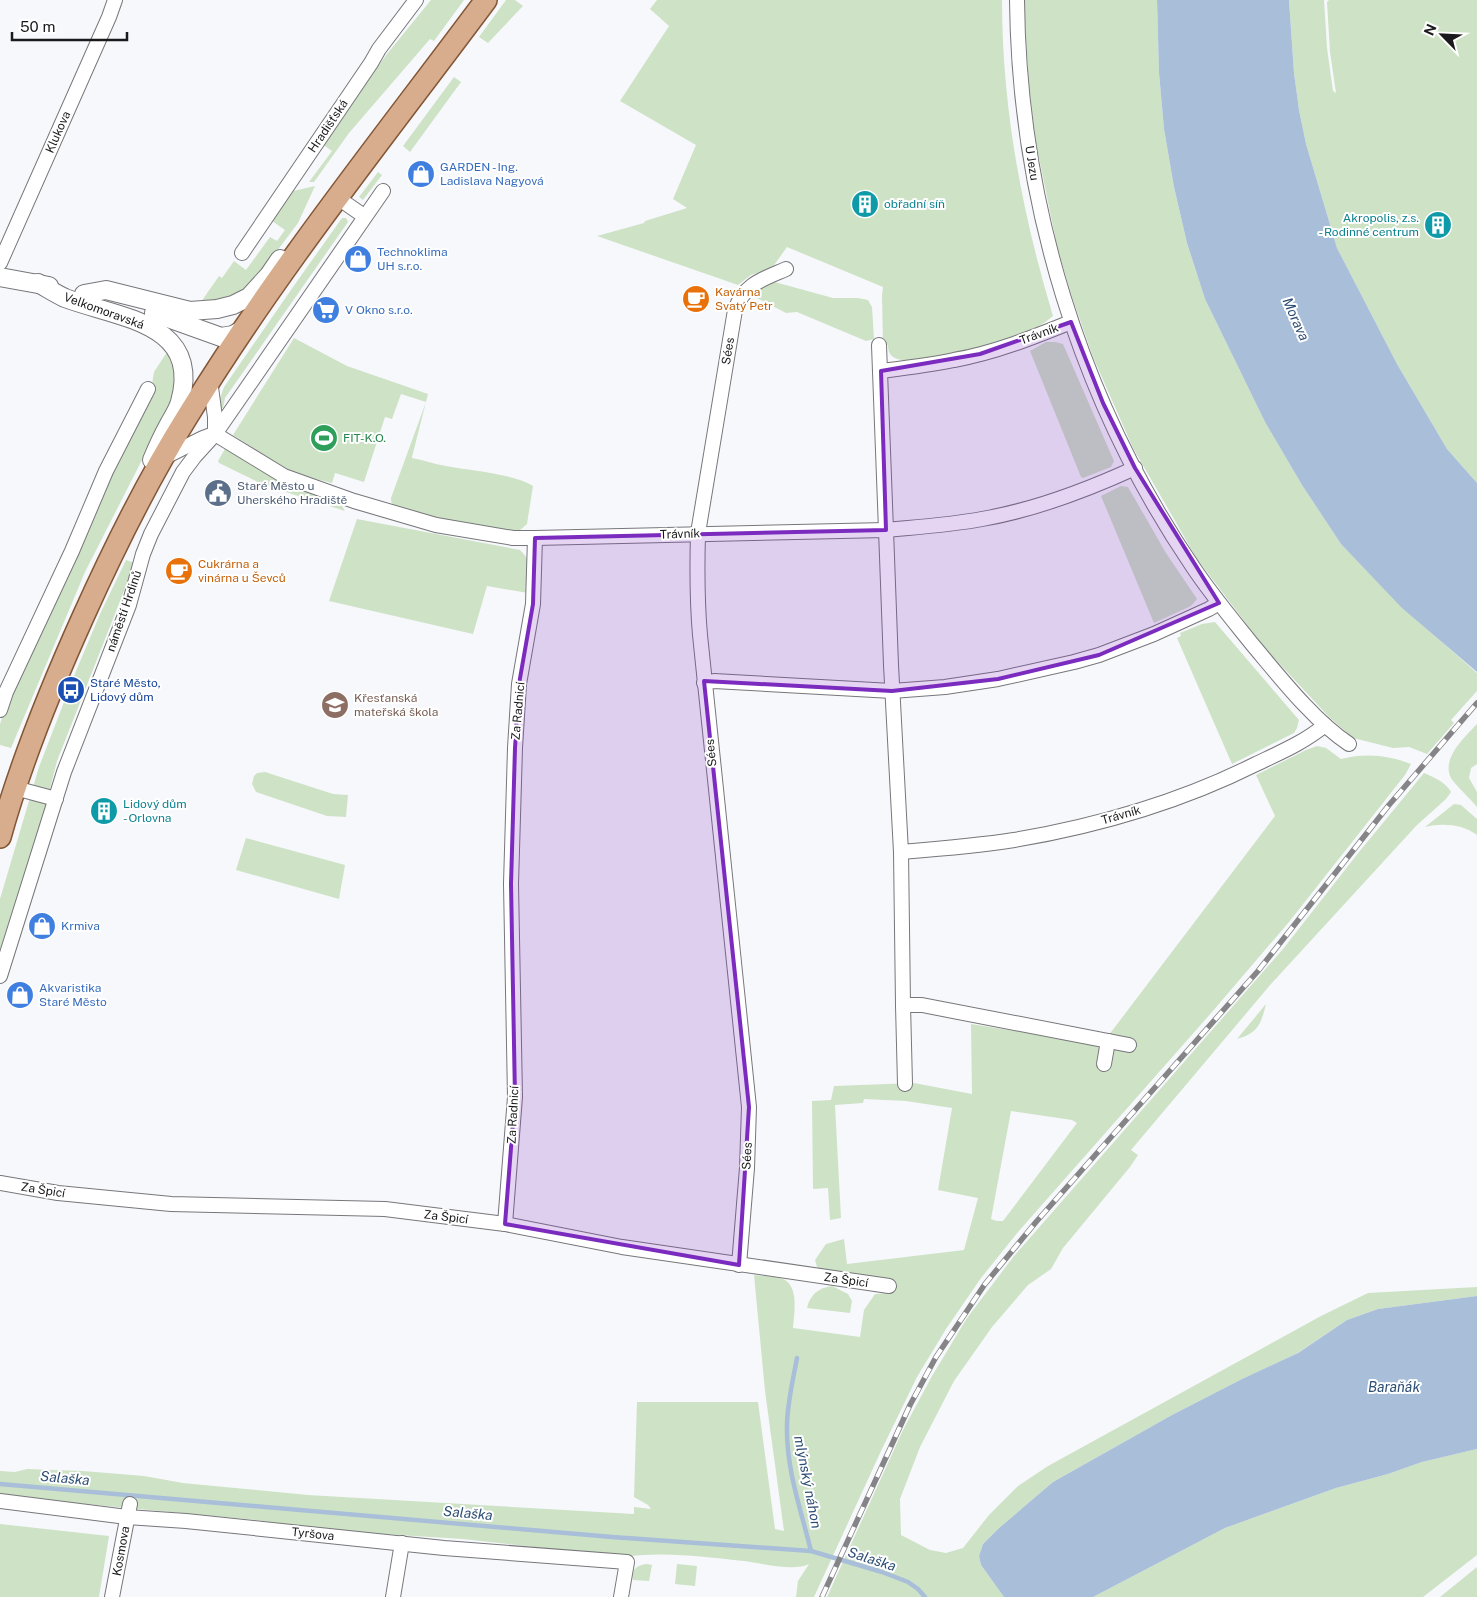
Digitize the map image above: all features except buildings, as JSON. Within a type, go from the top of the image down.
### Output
[{"type":"main road","points":[[0,837],[15,788],[61,666],[106,565],[155,472],[210,380],[250,321],[324,217],[486,0]]},
{"type":"street","name":"Klukova","points":[[0,263],[115,0]]},
{"type":"street","name":"Hradišťská","points":[[242,253],[372,63],[379,49],[416,0]]},
{"type":"street","name":"U Jezu","points":[[1017,0],[1023,100],[1035,183],[1053,262],[1071,322]]},
{"type":"street","points":[[155,472],[203,438],[215,434],[383,191]]},
{"type":"street","points":[[338,198],[364,216]]},
{"type":"street","name":"Velkomoravská","points":[[84,294],[106,290],[190,312],[226,308],[249,296],[269,275],[294,240],[310,225],[324,217]]},
{"type":"street","name":"Sées","points":[[739,1265],[747,1168],[748,1107],[704,683],[697,600],[698,533],[735,310],[742,294],[754,283],[786,269]]},
{"type":"street","name":"Velkomoravská","points":[[0,277],[84,294],[141,309],[221,337],[240,331],[250,321]]},
{"type":"street","name":"Velkomoravská","points":[[38,284],[64,298],[130,319],[157,331],[170,340],[177,349],[184,371],[183,388],[177,409],[157,447],[150,466],[155,472]]},
{"type":"street","name":"Trávník","points":[[881,371],[972,356],[1071,322],[1103,403],[1135,468],[1193,567],[1218,603],[1275,670],[1325,725],[1349,744]]},
{"type":"street","points":[[155,472],[157,462],[167,444],[222,354],[220,346],[207,333]]},
{"type":"street","points":[[879,345],[892,691],[901,852],[905,1084]]},
{"type":"street","points":[[210,380],[215,417],[215,434]]},
{"type":"street","points":[[0,710],[6,692],[72,551],[106,471],[148,389]]},
{"type":"street","points":[[215,434],[284,476],[354,502],[436,525],[514,538],[535,538]]},
{"type":"street","name":"náměstí Hrdinů","points":[[0,976],[64,772],[129,605],[143,554],[151,534],[183,472],[194,456],[215,434]]},
{"type":"street","name":"Trávník","points":[[535,538],[886,530],[936,526],[1005,514],[1086,488],[1135,468]]},
{"type":"street","name":"Za Radnicí","points":[[505,1224],[515,1097],[511,884],[515,739],[519,684],[533,604],[535,538]]},
{"type":"street","points":[[704,683],[714,681],[892,691],[945,687],[998,679],[1074,662],[1154,634],[1218,603]]},
{"type":"street","name":"Trávník","points":[[901,852],[1013,840],[1054,832],[1136,811],[1178,797],[1247,769],[1315,734],[1325,725]]},
{"type":"street","points":[[15,788],[56,799]]},
{"type":"street","points":[[903,1005],[922,1005],[1130,1045]]},
{"type":"street","points":[[1104,1064],[1108,1041]]},
{"type":"street","name":"Za Špicí","points":[[0,1183],[58,1193],[171,1204],[384,1209],[505,1224],[622,1247],[889,1286]]},
{"type":"street","name":"Tyršova","points":[[0,1501],[128,1511],[444,1548],[627,1562],[621,1597]]},
{"type":"street","name":"Kosmova","points":[[112,1597],[128,1511]]},
{"type":"street","points":[[393,1597],[402,1543]]},
{"type":"highlighted area","points":[[1071,322],[1103,403],[1135,468],[1219,603],[1099,655],[998,679],[892,691],[704,681],[749,1107],[739,1265],[505,1224],[515,1097],[511,884],[515,748],[519,684],[533,604],[535,538],[886,530],[881,371],[980,354]]},
{"type":"green space","points":[[431,0],[464,0],[434,41],[430,39],[349,133],[314,182],[309,182],[332,151],[322,144],[387,54]]},
{"type":"green space","points":[[506,0],[515,0],[523,6],[488,43],[479,37]]},
{"type":"green space","points":[[657,0],[1002,0],[1006,80],[1016,160],[1032,238],[1053,316],[1037,327],[1009,338],[943,356],[906,360],[893,357],[888,349],[888,345],[883,345],[883,287],[787,247],[772,268],[751,275],[738,285],[597,236],[644,223],[645,221],[687,208],[673,199],[696,145],[620,101],[669,26],[650,9]]},
{"type":"green space","points":[[1025,0],[1157,0],[1159,73],[1164,129],[1174,187],[1187,243],[1205,299],[1265,422],[1302,485],[1341,544],[1403,608],[1477,673],[1477,691],[1451,720],[1454,723],[1427,754],[1409,747],[1393,748],[1353,738],[1329,717],[1264,647],[1197,559],[1133,448],[1093,357],[1057,246],[1035,138],[1029,85]]},
{"type":"green space","points":[[1289,0],[1324,0],[1327,48],[1333,91],[1336,93],[1330,52],[1327,2],[1329,0],[1477,0],[1477,483],[1447,449],[1397,364],[1337,248],[1306,144],[1299,110],[1294,73]]},
{"type":"green space","points":[[454,77],[461,82],[410,152],[403,146]]},
{"type":"green space","points":[[378,172],[382,175],[363,200],[359,197]]},
{"type":"green space","points":[[315,186],[298,223],[248,287],[225,300],[201,302],[219,276],[222,278],[234,261],[246,270],[270,237],[277,241],[285,230],[272,221],[272,218],[289,192]]},
{"type":"green space","points":[[342,218],[346,218],[348,222],[225,398],[223,408],[220,408],[219,401],[224,387]]},
{"type":"green space","points":[[771,281],[833,298],[868,300],[872,307],[874,339],[866,341],[797,312],[786,313],[757,298],[761,287]]},
{"type":"green space","points":[[294,338],[347,366],[428,394],[426,402],[401,394],[392,419],[385,417],[364,482],[335,473],[332,483],[295,474],[233,435]]},
{"type":"green space","points":[[1046,342],[1063,344],[1114,461],[1111,467],[1083,478],[1030,351]]},
{"type":"green space","points":[[169,349],[178,364],[177,391],[85,572],[11,748],[0,745],[0,724],[10,694],[107,476],[150,397],[154,372]]},
{"type":"green space","points":[[426,402],[412,458],[502,475],[533,486],[527,524],[519,531],[431,517],[393,505],[391,498]]},
{"type":"green space","points":[[226,447],[245,461],[284,484],[341,504],[345,511],[264,485],[219,463],[218,461]]},
{"type":"green space","points":[[1121,486],[1128,487],[1166,553],[1197,599],[1191,606],[1154,623],[1101,496]]},
{"type":"green space","points":[[357,519],[520,550],[529,565],[528,593],[487,586],[473,634],[329,601]]},
{"type":"green space","points":[[126,560],[135,563],[57,761],[45,808],[0,955],[0,899],[39,767],[76,671],[100,614]]},
{"type":"green space","points":[[1215,622],[1299,720],[1294,733],[1232,764],[1177,638],[1181,636],[1180,633],[1202,624]]},
{"type":"green space","points":[[1477,724],[1477,764],[1471,768],[1469,778],[1477,792],[1477,807],[1453,781],[1449,773],[1449,765],[1460,742]]},
{"type":"green space","points":[[1317,746],[1326,748],[1341,759],[1376,756],[1411,764],[1405,775],[1289,922],[1018,1232],[981,1278],[946,1329],[917,1377],[814,1597],[796,1597],[798,1581],[809,1564],[786,1567],[699,1556],[640,1555],[625,1557],[463,1539],[333,1531],[256,1520],[0,1496],[0,1471],[15,1472],[27,1469],[144,1476],[183,1483],[308,1495],[634,1514],[634,1507],[651,1509],[648,1505],[634,1497],[637,1402],[758,1402],[775,1529],[784,1531],[765,1391],[754,1275],[778,1278],[785,1280],[789,1284],[795,1302],[793,1328],[860,1337],[864,1310],[875,1294],[890,1293],[891,1281],[822,1271],[817,1267],[815,1260],[826,1244],[844,1239],[847,1264],[964,1250],[978,1198],[938,1190],[952,1108],[906,1101],[864,1099],[863,1103],[835,1105],[841,1218],[830,1220],[828,1188],[813,1189],[812,1101],[831,1100],[834,1086],[914,1083],[972,1094],[971,1024],[1015,1031],[1017,1027],[1097,1045],[1099,1048],[1275,816],[1256,775]],"holes":[[[1011,1111],[1072,1120],[1077,1123],[1003,1221],[991,1219]]]},
{"type":"green space","points":[[265,772],[333,794],[348,795],[346,817],[327,816],[256,792],[252,784],[254,776],[257,773]]},
{"type":"green space","points":[[1424,773],[1439,780],[1449,788],[1451,792],[1446,799],[1417,825],[1271,984],[1131,1150],[1138,1155],[1130,1167],[1063,1248],[1051,1269],[1028,1285],[992,1327],[954,1381],[920,1447],[900,1499],[901,1535],[930,1550],[946,1553],[963,1548],[989,1515],[1018,1486],[1048,1466],[1321,1316],[1368,1293],[1477,1287],[1477,1296],[1378,1309],[1347,1320],[1296,1354],[1172,1415],[1053,1482],[983,1544],[979,1556],[981,1565],[1004,1597],[827,1597],[903,1430],[932,1376],[967,1318],[1014,1256],[1283,949]]},
{"type":"green space","points":[[1454,804],[1461,805],[1477,819],[1477,835],[1452,825],[1425,827]]},
{"type":"green space","points":[[246,838],[345,865],[339,899],[236,870]]},
{"type":"green space","points":[[1266,1004],[1258,1027],[1250,1034],[1237,1039]]},
{"type":"green space","points":[[832,1286],[848,1294],[852,1301],[850,1313],[807,1308],[810,1299],[816,1292]]},
{"type":"green space","points":[[1477,1449],[1477,1555],[1423,1597],[1093,1597],[1225,1528],[1336,1488],[1388,1474],[1422,1462]]},
{"type":"green space","points":[[0,1524],[109,1536],[99,1597],[0,1597]]},
{"type":"green space","points":[[647,1564],[652,1565],[649,1581],[633,1580],[633,1571]]},
{"type":"green space","points":[[677,1564],[697,1566],[695,1586],[675,1584]]},
{"type":"green space","points":[[1477,1567],[1477,1597],[1440,1597]]},
{"type":"water","name":"Morava","points":[[1157,0],[1289,0],[1294,73],[1299,110],[1306,144],[1337,248],[1397,364],[1447,449],[1477,483],[1477,672],[1402,608],[1341,544],[1302,485],[1265,422],[1205,299],[1187,243],[1174,187],[1164,129],[1159,73]]},
{"type":"water","name":"Baraňák","points":[[1477,1296],[1477,1449],[1422,1462],[1388,1474],[1336,1488],[1225,1528],[1093,1597],[1004,1597],[981,1565],[979,1556],[983,1544],[1053,1482],[1172,1415],[1298,1353],[1347,1320],[1378,1309]]},
{"type":"waterway","name":"mlýnský náhon","points":[[797,1358],[788,1409],[787,1442],[795,1489],[811,1551]]},
{"type":"waterway","name":"Salaška","points":[[0,1484],[612,1537],[811,1551],[882,1572],[908,1582],[925,1597]]},
{"type":"railway","points":[[822,1597],[910,1405],[936,1357],[985,1284],[1036,1222],[1258,971],[1389,805],[1477,703]]},
{"type":"place","name":"GARDEN - Ing. Ladislava Nagyová","points":[[421,174]]},
{"type":"place","name":"obřadní síň","points":[[865,204]]},
{"type":"place","name":"Akropolis, z.s. - Rodinné centrum","points":[[1438,225]]},
{"type":"place","name":"Technoklima UH s.r.o.","points":[[358,259]]},
{"type":"place","name":"Kavárna Svatý Petr","points":[[696,299]]},
{"type":"place","name":"V Okno s.r.o.","points":[[326,310]]},
{"type":"place","name":"FIT-K.O.","points":[[324,438]]},
{"type":"place","name":"Staré Město u Uherského Hradiště","points":[[218,493]]},
{"type":"place","name":"Cukrárna a vinárna u Ševců","points":[[179,571]]},
{"type":"place","name":"Staré Město, Lidový dům","points":[[71,690]]},
{"type":"place","name":"Křesťanská mateřská škola","points":[[335,705]]},
{"type":"place","name":"Lidový dům - Orlovna","points":[[104,811]]},
{"type":"place","name":"Krmiva","points":[[42,926]]},
{"type":"place","name":"Akvaristika Staré Město","points":[[20,995]]}]
